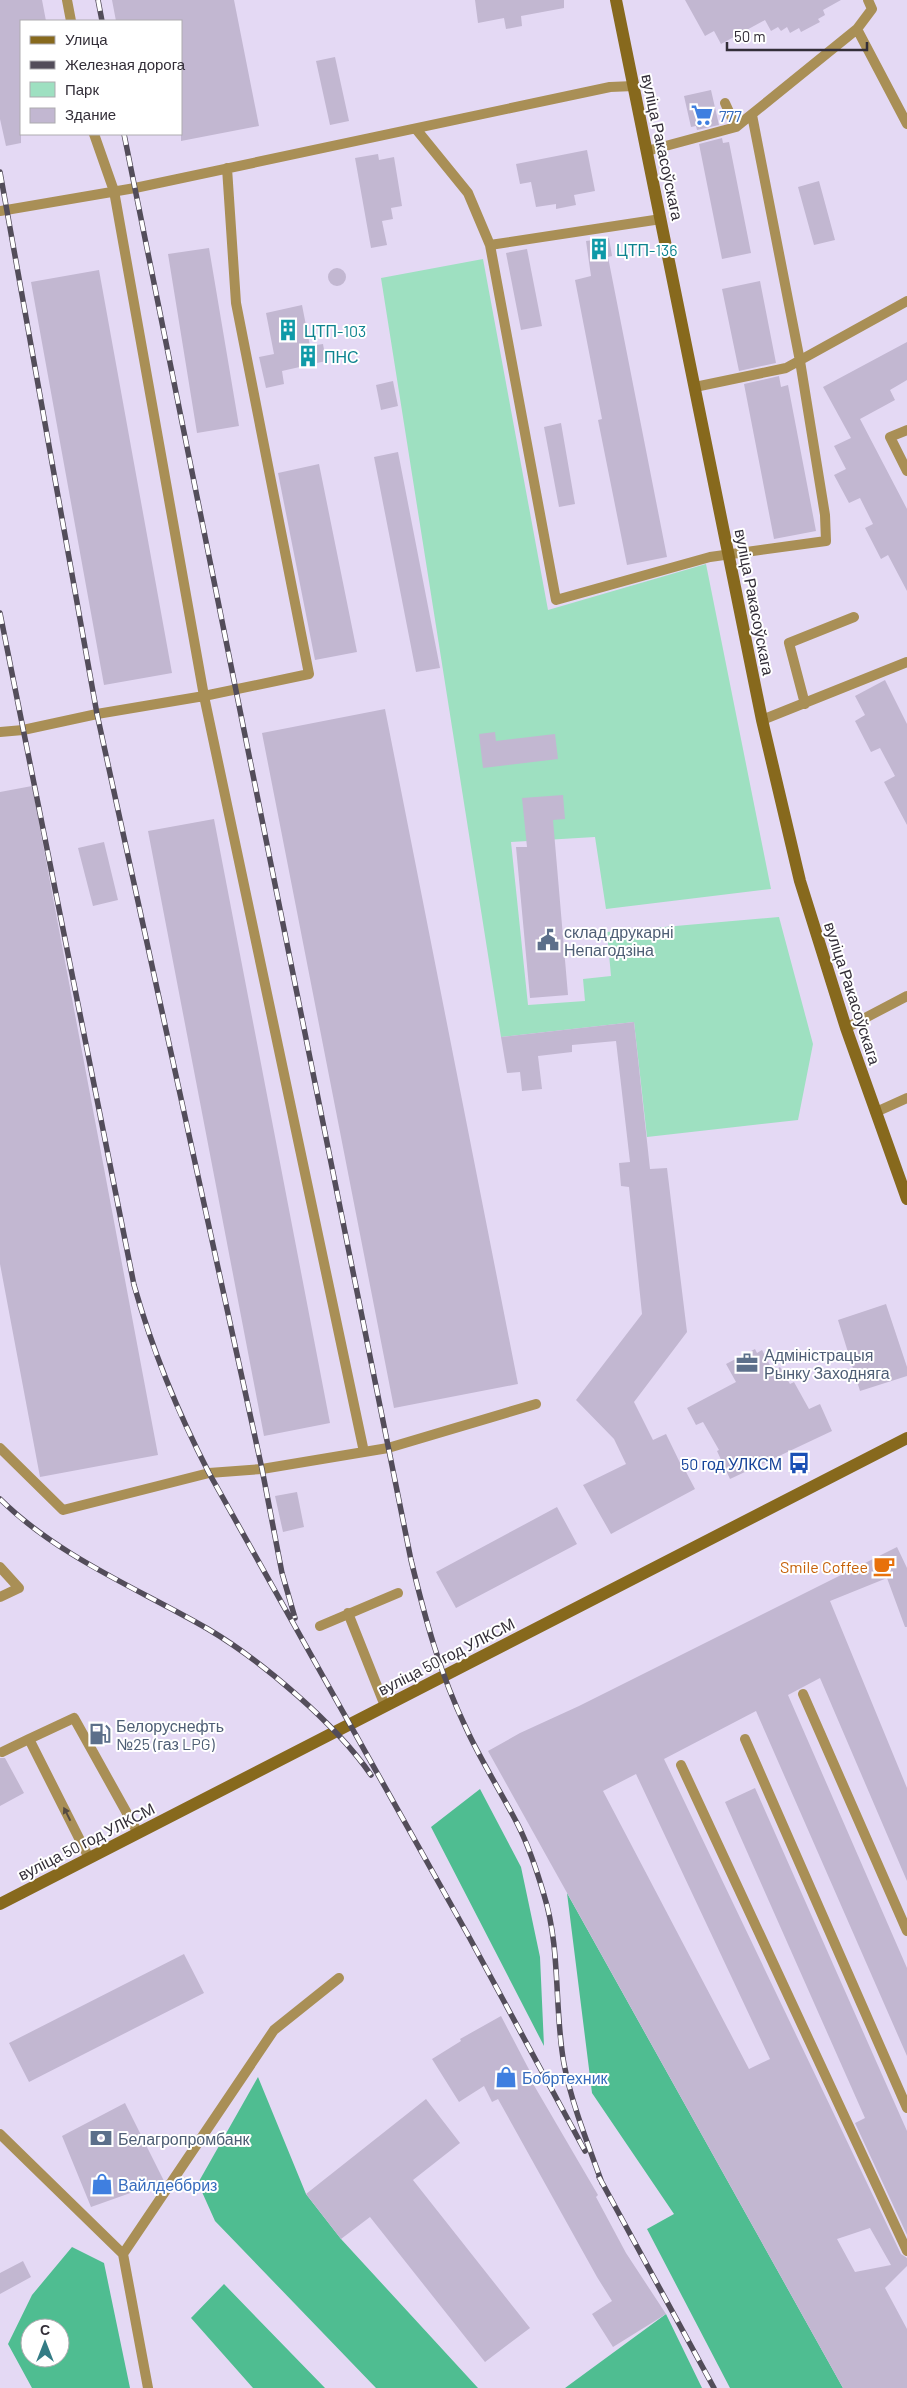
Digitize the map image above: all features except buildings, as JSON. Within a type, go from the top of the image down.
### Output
[{"type":"main road","name":"вуліца Ракасоўскага","points":[[616,0],[762,720],[800,881],[846,1028],[907,1199]]},
{"type":"main road","name":"вуліца 50 год УЛКСМ","points":[[0,1904],[907,1438]]},
{"type":"lane","points":[[66,0],[71,20]]},
{"type":"lane","points":[[647,151],[736,127],[857,29],[872,9],[868,0]]},
{"type":"lane","points":[[857,29],[907,124]]},
{"type":"lane","points":[[0,210],[114,191],[352,140],[416,130],[610,87],[634,86]]},
{"type":"lane","points":[[725,103],[736,127]]},
{"type":"lane","points":[[416,130],[468,193],[490,245],[556,600],[710,557],[826,541],[825,515],[800,362],[752,115]]},
{"type":"lane","points":[[94,135],[114,191],[204,696],[364,1452]]},
{"type":"lane","points":[[0,732],[23,730],[309,674],[236,303],[227,168]]},
{"type":"lane","points":[[490,245],[661,219]]},
{"type":"lane","points":[[695,388],[786,368],[907,302]]},
{"type":"lane","points":[[907,430],[890,438],[907,471]]},
{"type":"lane","points":[[805,704],[789,643],[854,617]]},
{"type":"lane","points":[[762,720],[907,662]]},
{"type":"lane","points":[[846,1028],[907,996]]},
{"type":"lane","points":[[876,1112],[907,1098]]},
{"type":"lane","points":[[0,1448],[63,1510],[209,1473],[262,1469],[388,1448],[536,1404]]},
{"type":"lane","points":[[0,1567],[19,1588],[0,1597]]},
{"type":"lane","points":[[320,1626],[398,1593]]},
{"type":"lane","points":[[348,1613],[385,1706]]},
{"type":"lane","points":[[803,1694],[907,1931]]},
{"type":"lane","points":[[2,1752],[74,1718],[138,1833]]},
{"type":"lane","points":[[29,1739],[89,1858]]},
{"type":"lane","points":[[745,1739],[907,2108]]},
{"type":"lane","points":[[681,1765],[907,2251]]},
{"type":"lane","points":[[124,2254],[274,2030],[339,1978]]},
{"type":"lane","points":[[0,2134],[124,2254],[148,2388]]},
{"type":"green space","points":[[483,259],[548,610],[706,564],[771,889],[606,909],[595,837],[511,842],[528,1005],[585,1001],[583,979],[611,976],[607,932],[779,917],[813,1044],[798,1120],[647,1137],[634,1022],[501,1037],[381,278]]},
{"type":"green space","points":[[480,1789],[521,1867],[540,1957],[544,2046],[431,1827]]},
{"type":"green space","points":[[567,1893],[843,2388],[730,2388],[647,2229],[674,2214],[592,2093]]},
{"type":"green space","points":[[258,2077],[306,2194],[341,2239],[478,2388],[376,2388],[215,2221],[198,2183]]},
{"type":"green space","points":[[72,2247],[104,2263],[130,2388],[32,2388],[21,2368],[70,2368],[70,2318],[21,2318],[32,2295]]},
{"type":"green space","points":[[224,2284],[325,2388],[253,2388],[191,2318]]},
{"type":"green space","points":[[666,2314],[702,2388],[565,2388]]},
{"type":"green space","points":[[20,2320],[20,2366],[8,2344]]},
{"type":"railway","points":[[98,0],[102,20]]},
{"type":"railway","points":[[124,135],[411,1560],[428,1624],[448,1687],[472,1740],[522,1833],[541,1886],[553,1936],[561,2043],[567,2079],[602,2183]]},
{"type":"railway","points":[[0,172],[97,714],[262,1469],[282,1573],[295,1618]]},
{"type":"railway","points":[[0,613],[134,1285],[158,1358],[186,1427],[209,1473],[468,1935],[585,2151]]},
{"type":"railway","points":[[0,1499],[23,1520],[73,1555],[208,1629],[251,1658],[297,1695],[318,1715],[356,1755],[371,1775]]},
{"type":"railway","points":[[599,2177],[714,2388]]},
{"type":"place","name":"777","points":[[702,115]]},
{"type":"place","name":"ЦТП-136","points":[[599,249]]},
{"type":"place","name":"ЦТП-103","points":[[288,330]]},
{"type":"place","name":"ПНС","points":[[308,356]]},
{"type":"place","name":"склад друкарні Непагодзіна","points":[[548,940]]},
{"type":"place","name":"Адміністрацыя Рынку Заходняга","points":[[747,1363]]},
{"type":"place","name":"50 год УЛКСМ","points":[[799,1463]]},
{"type":"place","name":"Smile Coffee","points":[[884,1566]]},
{"type":"place","name":"Белоруснефть №25 (газ LPG)","points":[[100,1734]]},
{"type":"place","name":"Бобртехник","points":[[506,2077]]},
{"type":"place","name":"Белагропромбанк","points":[[101,2138]]},
{"type":"place","name":"Вайлдеббриз","points":[[102,2184]]}]
